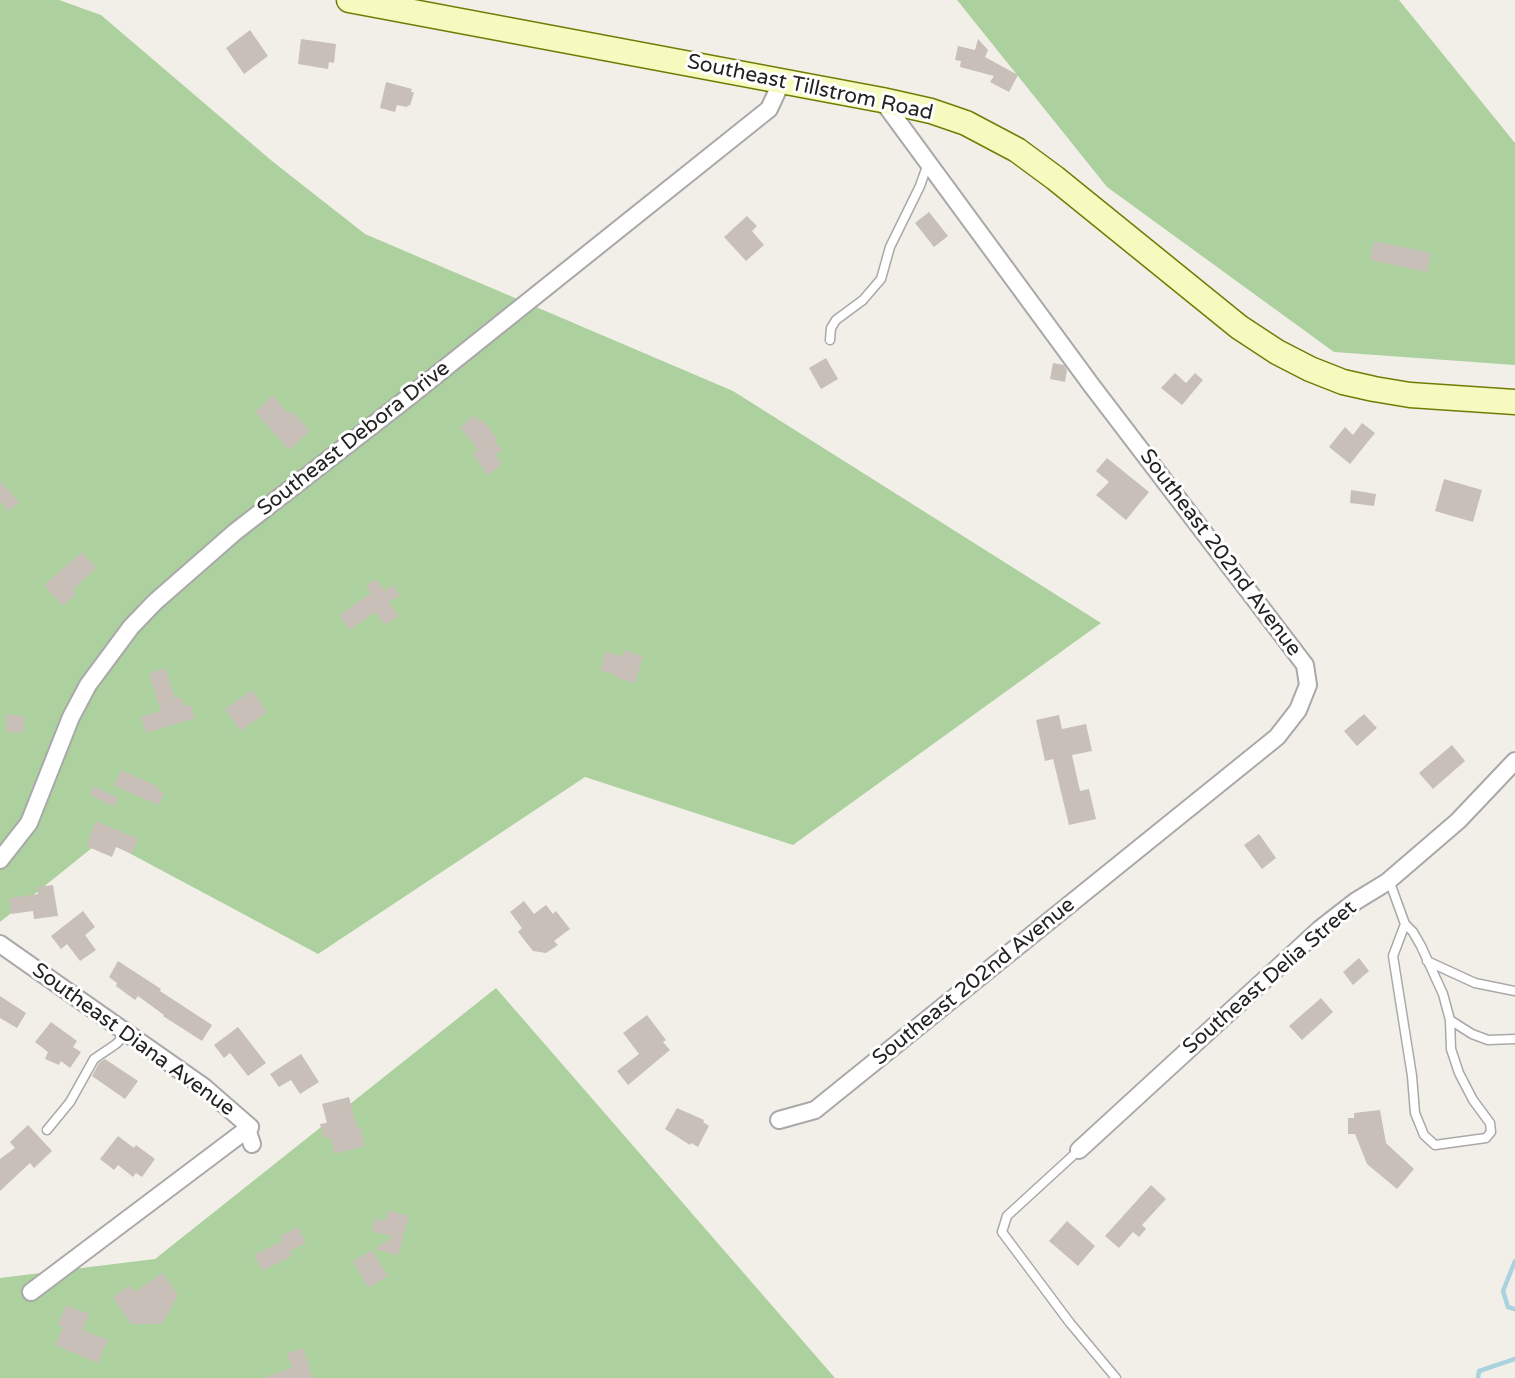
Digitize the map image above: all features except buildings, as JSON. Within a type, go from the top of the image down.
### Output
[{"type":"main road","name":"Southeast Tillstrom Road","points":[[349,0],[882,100],[931,111],[966,123],[1017,150],[1239,327],[1277,352],[1310,369],[1343,382],[1410,395],[1515,402]]},
{"type":"street","name":"Southeast Debora Drive","points":[[0,860],[28,823],[71,717],[87,685],[131,627],[155,602],[235,531],[405,400],[769,109],[782,81]]},
{"type":"street","name":"Southeast 202nd Avenue","points":[[779,1120],[815,1110],[1277,737],[1298,710],[1308,685],[1305,665],[1155,469],[882,100]]},
{"type":"street","name":"Southeast Delia Street","points":[[1079,1150],[1320,929],[1389,880],[1458,821],[1515,761]]},
{"type":"street","name":"Southeast Diana Avenue","points":[[0,944],[204,1088],[251,1136],[31,1292]]},
{"type":"lane","points":[[830,340],[831,328],[836,320],[863,300],[881,279],[890,247],[920,186],[928,163]]},
{"type":"lane","points":[[1389,880],[1405,924],[1413,932],[1443,994],[1450,1020],[1451,1049],[1459,1072],[1473,1100],[1490,1123],[1491,1132],[1486,1138],[1435,1145],[1424,1135],[1415,1113],[1412,1076],[1393,967],[1393,956],[1405,924]]},
{"type":"lane","points":[[1427,961],[1475,983],[1515,991]]},
{"type":"lane","points":[[1450,1020],[1472,1034],[1488,1040],[1515,1038]]},
{"type":"lane","points":[[47,1130],[70,1102],[94,1059],[126,1034]]},
{"type":"lane","points":[[1079,1150],[1007,1216],[1002,1232],[1070,1323],[1116,1378]]},
{"type":"green space","points":[[0,0],[59,0],[101,15],[272,161],[365,234],[733,391],[1101,623],[793,845],[585,777],[318,954],[103,839],[0,922]]},
{"type":"green space","points":[[957,0],[1399,0],[1515,143],[1515,365],[1334,352],[1107,187]]},
{"type":"green space","points":[[496,988],[835,1378],[0,1378],[0,1278],[155,1259]]},
{"type":"waterway","points":[[1515,1261],[1503,1291],[1508,1307],[1515,1309]]},
{"type":"waterway","points":[[1478,1378],[1479,1371],[1515,1359]]}]
